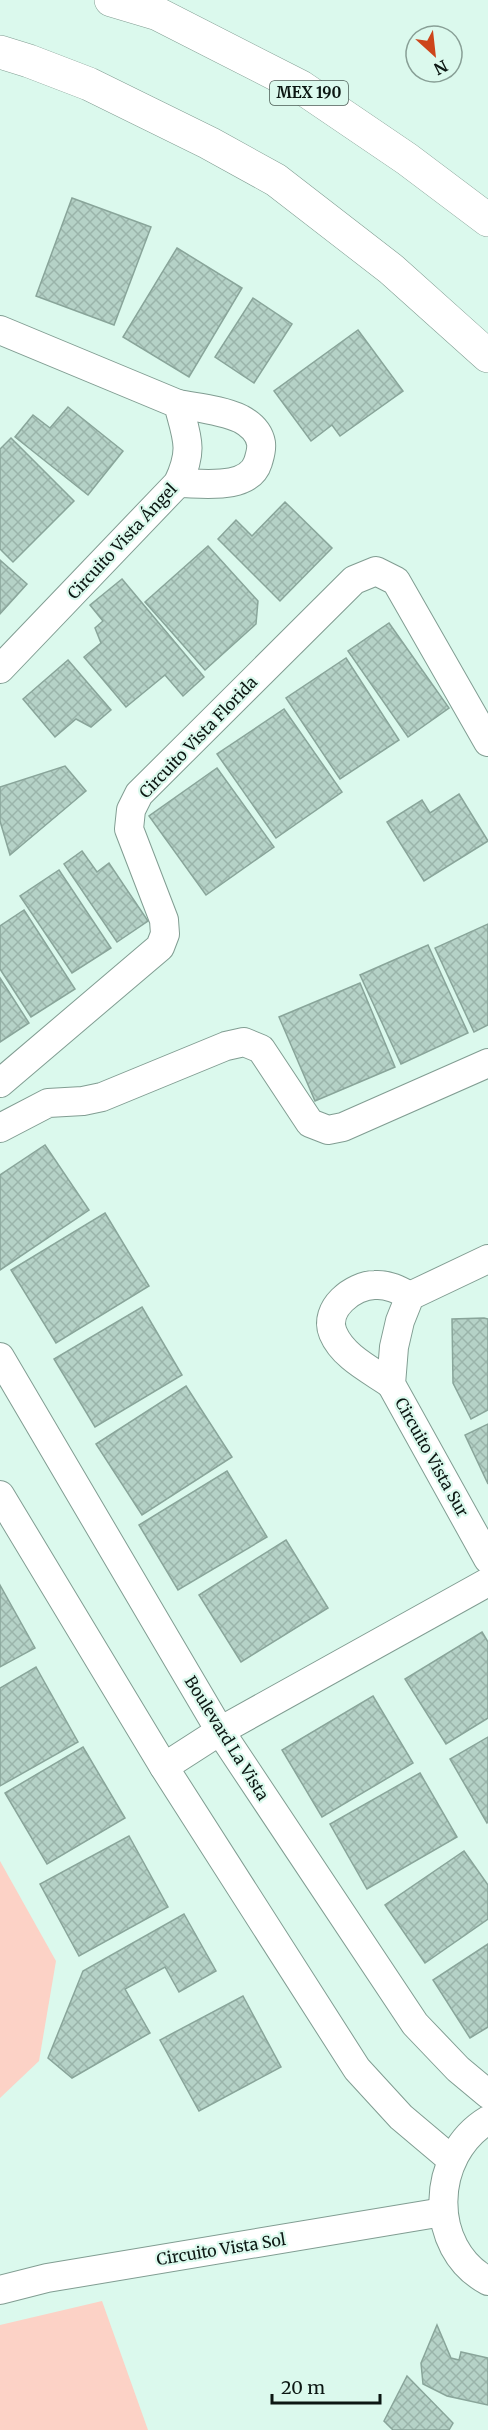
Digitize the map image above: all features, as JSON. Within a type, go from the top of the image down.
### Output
[{"type":"highway","name":"MEX 190","points":[[111,0],[158,14],[301,87],[407,159],[488,220]]},
{"type":"highway","points":[[0,52],[90,84],[209,143],[276,180],[391,269],[488,357]]},
{"type":"street","points":[[0,330],[178,404],[226,413],[243,420],[259,434],[262,449],[256,469],[241,480],[220,483],[178,483]]},
{"type":"street","name":"Circuito Vista Ángel","points":[[0,669],[178,483],[188,462],[188,439],[178,404]]},
{"type":"street","name":"Circuito Vista Florida","points":[[0,1083],[160,947],[165,934],[164,920],[129,829],[131,810],[139,794],[354,580],[376,571],[396,580],[488,742]]},
{"type":"street","points":[[2,1120],[48,1102],[83,1101],[102,1097],[225,1046],[244,1042],[261,1049],[310,1123],[328,1130],[343,1126],[488,1063]]},
{"type":"street","points":[[391,1384],[352,1358],[341,1347],[332,1332],[331,1316],[340,1301],[357,1289],[374,1284],[390,1286],[410,1296],[488,1259]]},
{"type":"street","name":"Circuito Vista Sur","points":[[410,1296],[400,1321],[394,1347],[391,1384],[488,1559]]},
{"type":"street","name":"Boulevard La Vista","points":[[0,1357],[220,1731],[416,2024],[458,2068],[488,2094]]},
{"type":"street","points":[[0,1496],[164,1767],[357,2069],[401,2117],[452,2160]]},
{"type":"street","points":[[164,1767],[220,1731],[488,1582]]},
{"type":"street","points":[[488,2120],[466,2139],[452,2160],[442,2194],[443,2212],[450,2237],[462,2260],[488,2281]]},
{"type":"street","name":"Circuito Vista Sol","points":[[0,2290],[47,2278],[443,2212]]},
{"type":"shaded area","points":[[0,1861],[56,1961],[39,2061],[0,2098]]},
{"type":"shaded area","points":[[102,2301],[148,2430],[0,2430],[0,2325]]},
{"type":"building","points":[[72,198],[151,227],[114,325],[36,296]]},
{"type":"building","points":[[177,248],[242,288],[189,377],[123,337]]},
{"type":"building","points":[[253,298],[292,324],[254,383],[215,357]]},
{"type":"building","points":[[358,330],[403,391],[340,436],[332,425],[311,441],[274,391]]},
{"type":"building","points":[[68,407],[123,451],[88,495],[15,437],[33,415],[50,428]]},
{"type":"building","points":[[11,438],[74,501],[13,562],[0,549],[0,449]]},
{"type":"building","points":[[285,502],[332,548],[280,601],[218,539],[236,520],[252,536]]},
{"type":"building","points":[[208,546],[258,601],[256,624],[205,670],[145,602]]},
{"type":"building","points":[[0,560],[27,584],[0,614]]},
{"type":"building","points":[[122,579],[204,677],[183,696],[165,675],[126,707],[84,657],[101,643],[95,628],[103,621],[90,605]]},
{"type":"building","points":[[389,623],[449,708],[408,737],[348,651]]},
{"type":"building","points":[[346,658],[399,740],[340,779],[286,698]]},
{"type":"building","points":[[68,660],[111,710],[91,727],[76,719],[55,737],[23,699]]},
{"type":"building","points":[[284,709],[342,792],[276,838],[217,754]]},
{"type":"building","points":[[65,766],[86,791],[10,855],[0,821],[0,787]]},
{"type":"building","points":[[217,768],[274,847],[206,895],[149,816]]},
{"type":"building","points":[[459,794],[488,841],[424,881],[387,822],[422,800],[430,813]]},
{"type":"building","points":[[82,851],[97,872],[109,863],[148,921],[117,942],[64,864]]},
{"type":"building","points":[[59,870],[111,948],[72,973],[20,896]]},
{"type":"building","points":[[24,910],[75,989],[31,1017],[0,969],[0,926]]},
{"type":"building","points":[[488,924],[488,1025],[474,1032],[435,948]]},
{"type":"building","points":[[428,945],[468,1033],[401,1064],[360,975]]},
{"type":"building","points":[[0,978],[29,1023],[0,1042]]},
{"type":"building","points":[[360,983],[395,1067],[315,1101],[279,1017]]},
{"type":"building","points":[[45,1145],[89,1210],[0,1270],[0,1175]]},
{"type":"building","points":[[105,1213],[149,1286],[56,1343],[11,1270]]},
{"type":"building","points":[[142,1307],[182,1375],[95,1427],[54,1359]]},
{"type":"building","points":[[452,1319],[488,1319],[488,1410],[471,1419],[453,1383]]},
{"type":"building","points":[[186,1386],[232,1457],[142,1515],[96,1444]]},
{"type":"building","points":[[488,1424],[488,1484],[465,1435]]},
{"type":"building","points":[[227,1471],[267,1537],[178,1590],[139,1525]]},
{"type":"building","points":[[286,1540],[328,1608],[241,1662],[199,1595]]},
{"type":"building","points":[[0,1585],[35,1648],[0,1667]]},
{"type":"building","points":[[482,1632],[488,1642],[488,1718],[446,1744],[405,1679]]},
{"type":"building","points":[[36,1667],[78,1742],[0,1786],[0,1688]]},
{"type":"building","points":[[373,1696],[413,1763],[322,1817],[282,1750]]},
{"type":"building","points":[[488,1737],[488,1822],[487,1823],[450,1759]]},
{"type":"building","points":[[83,1747],[125,1818],[47,1864],[5,1793]]},
{"type":"building","points":[[420,1773],[457,1837],[367,1889],[330,1824]]},
{"type":"building","points":[[129,1836],[168,1907],[79,1956],[40,1884]]},
{"type":"building","points":[[464,1851],[488,1885],[488,1919],[425,1963],[385,1905]]},
{"type":"building","points":[[184,1914],[216,1971],[179,1992],[165,1967],[125,1989],[150,2033],[72,2078],[48,2058],[83,1971]]},
{"type":"building","points":[[488,1944],[488,2027],[470,2038],[433,1980]]},
{"type":"building","points":[[243,1996],[281,2067],[199,2111],[160,2040]]},
{"type":"building","points":[[437,2325],[451,2358],[459,2360],[461,2352],[488,2358],[488,2405],[447,2396],[423,2384],[421,2363]]},
{"type":"building","points":[[407,2376],[453,2423],[449,2430],[393,2430],[384,2421]]}]
